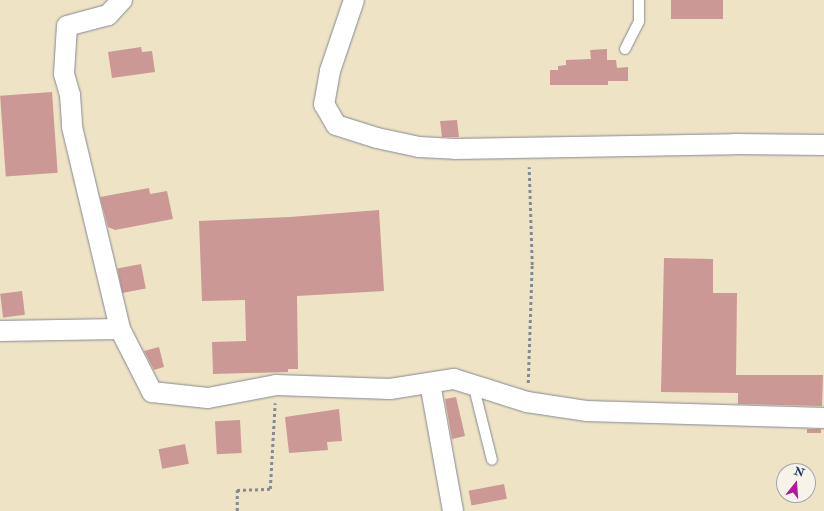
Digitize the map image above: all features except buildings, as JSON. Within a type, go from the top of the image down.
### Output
[{"type":"street","points":[[122,0],[108,15],[67,26],[64,74],[70,95],[72,127],[120,330],[152,392],[208,398],[276,385],[390,389],[454,379],[527,402],[587,411],[824,418]]},
{"type":"street","points":[[354,0],[330,71],[324,104],[336,125],[377,138],[419,147],[455,149],[528,146],[824,145]]},
{"type":"street","points":[[0,331],[120,330]]},
{"type":"street","points":[[430,383],[453,511]]},
{"type":"lane","points":[[624,49],[639,21],[639,0]]},
{"type":"lane","points":[[473,384],[492,460]]},
{"type":"path","points":[[527,402],[532,265],[528,146]]},
{"type":"path","points":[[237,511],[237,490],[270,489],[276,385]]}]
